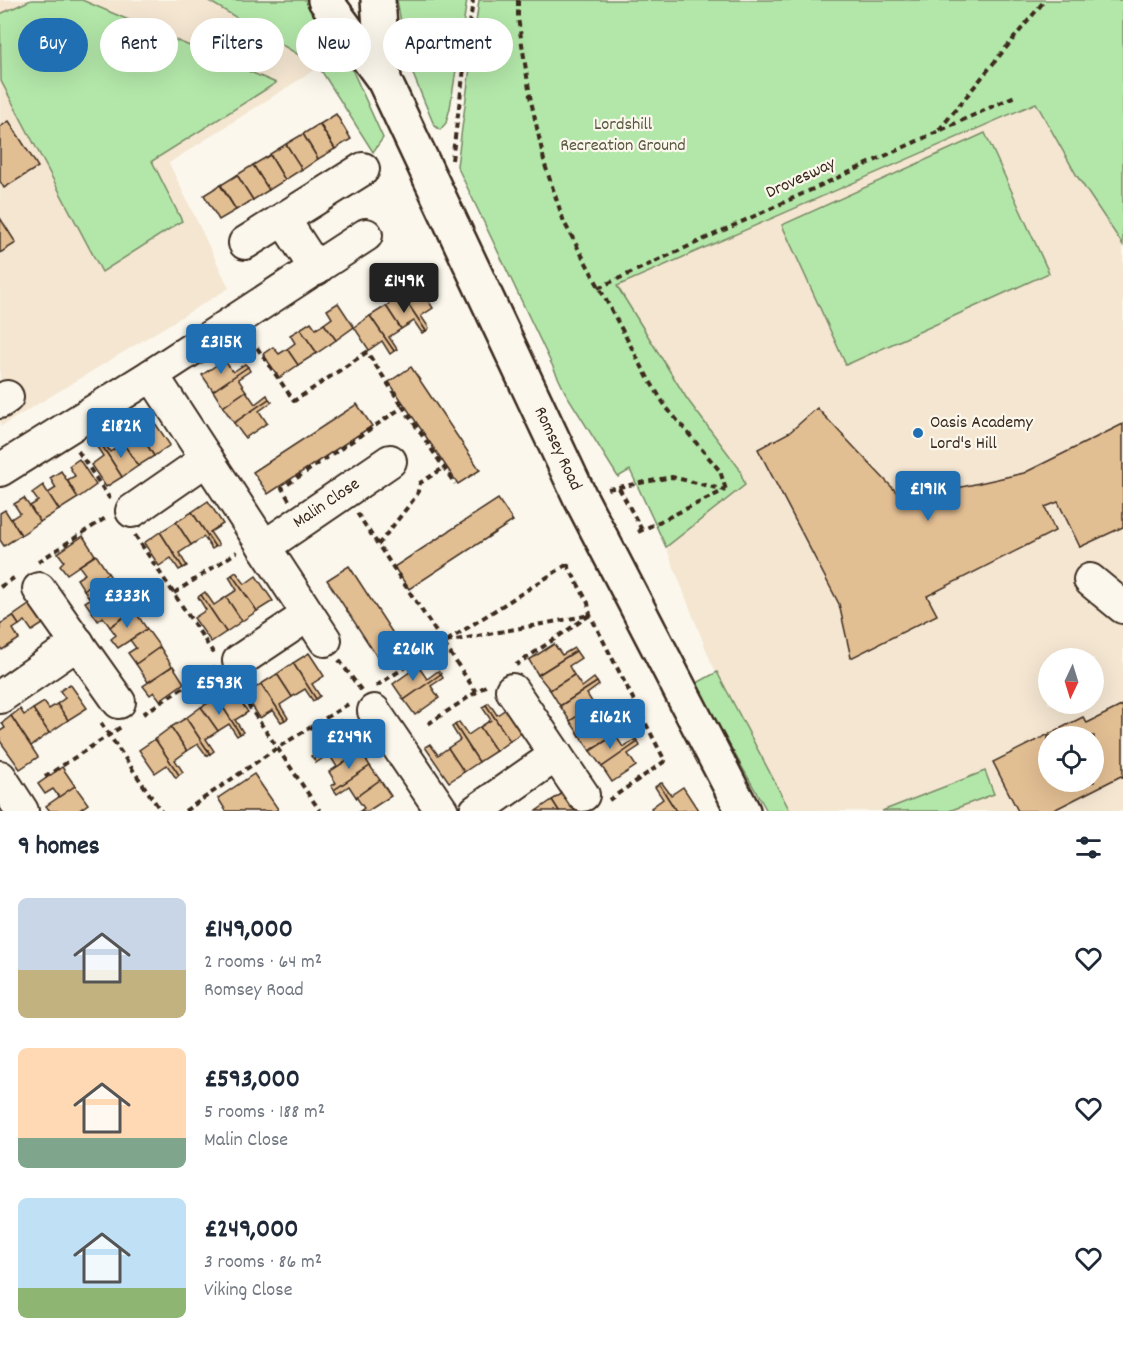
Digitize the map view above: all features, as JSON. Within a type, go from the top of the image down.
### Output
[{"type":"main road","name":"Romsey Road","points":[[325,0],[384,80],[580,497],[742,811]]},
{"type":"main road","name":"Romsey Road","points":[[378,0],[384,80]]},
{"type":"street","points":[[245,243],[363,169]]},
{"type":"street","points":[[284,220],[316,269]]},
{"type":"street","points":[[3,462],[64,430],[152,375],[366,235]]},
{"type":"street","points":[[152,375],[207,459],[251,549],[316,627],[229,666]]},
{"type":"street","points":[[120,514],[207,459]]},
{"type":"street","name":"Malin Close","points":[[251,549],[390,461]]},
{"type":"street","points":[[29,577],[78,643],[108,709]]},
{"type":"street","points":[[1089,580],[1123,607]]},
{"type":"street","points":[[0,696],[78,643]]},
{"type":"street","points":[[507,678],[556,756],[593,800]]},
{"type":"street","points":[[366,698],[442,811]]},
{"type":"street","points":[[476,811],[556,756]]},
{"type":"path","points":[[452,167],[473,0]]},
{"type":"path","points":[[518,0],[521,42],[545,165],[564,222],[598,288],[666,408],[720,471],[726,490]]},
{"type":"path","points":[[938,131],[1045,0]]},
{"type":"path","name":"Drovesway","points":[[598,288],[1015,96]]},
{"type":"path","points":[[238,320],[294,402],[367,352],[403,407]]},
{"type":"path","points":[[64,430],[174,593],[229,666],[278,748],[320,811]]},
{"type":"path","points":[[378,545],[417,495],[420,483],[446,466]]},
{"type":"path","points":[[608,489],[672,477],[726,490]]},
{"type":"path","points":[[603,479],[613,499]]},
{"type":"path","points":[[619,488],[640,531],[726,490]]},
{"type":"path","points":[[0,587],[29,577],[120,514]]},
{"type":"path","points":[[361,519],[476,692]]},
{"type":"path","points":[[174,593],[251,549]]},
{"type":"path","points":[[185,811],[278,748],[366,698],[442,643],[569,563],[588,603],[590,615],[665,761],[593,800]]},
{"type":"path","points":[[442,643],[590,615]]},
{"type":"path","points":[[428,724],[476,692],[507,678],[590,615]]},
{"type":"path","points":[[316,627],[366,698]]},
{"type":"path","points":[[108,709],[160,811]]},
{"type":"shaded area","points":[[0,0],[207,0],[237,18],[190,18],[190,72],[284,72],[284,46],[296,53],[296,72],[311,72],[169,163],[229,288],[0,427]]},
{"type":"shaded area","name":"Oasis Academy Lord's Hill","points":[[1036,103],[1077,176],[1123,245],[1123,811],[790,811],[711,662],[666,547],[745,484],[739,468],[687,399],[617,286]]},
{"type":"green space","points":[[31,0],[82,0],[124,18],[100,18],[100,72],[178,72],[178,41],[190,46],[190,72],[250,72],[276,83],[152,161],[182,221],[102,272],[1,81],[0,14]]},
{"type":"green space","points":[[207,0],[307,0],[323,18],[296,18],[296,53],[284,46],[284,18],[237,18]]},
{"type":"green space","points":[[397,0],[467,0],[464,18],[400,18]]},
{"type":"green space","name":"Lordshill Recreation Ground","points":[[479,0],[1123,0],[1123,245],[1077,176],[1036,103],[617,286],[687,399],[739,468],[745,485],[666,547],[630,470],[618,477],[565,392],[457,166],[469,72],[513,72],[513,18],[477,18]]},
{"type":"green space","points":[[322,72],[353,72],[383,138],[373,152]]},
{"type":"green space","points":[[412,72],[456,72],[446,123],[440,130],[434,125]]},
{"type":"green space","points":[[985,133],[1049,273],[846,365],[782,225]]},
{"type":"green space","points":[[717,672],[790,811],[767,811],[695,684]]},
{"type":"green space","points":[[985,771],[994,794],[949,811],[882,811]]},
{"type":"building","points":[[336,114],[351,139],[335,149],[320,124]]},
{"type":"building","points":[[9,121],[38,167],[4,188],[0,181],[0,127]]},
{"type":"building","points":[[319,124],[335,149],[318,159],[303,134]]},
{"type":"building","points":[[303,134],[318,159],[302,170],[286,144]]},
{"type":"building","points":[[286,144],[302,169],[285,180],[270,154]]},
{"type":"building","points":[[270,155],[285,180],[269,190],[253,165]]},
{"type":"building","points":[[253,165],[269,190],[253,200],[237,175]]},
{"type":"building","points":[[237,175],[253,200],[236,210],[221,185]]},
{"type":"building","points":[[220,185],[236,210],[219,220],[204,195]]},
{"type":"building","points":[[0,218],[16,243],[0,253]]},
{"type":"building","points":[[418,285],[433,308],[421,316],[429,328],[426,331],[402,295]]},
{"type":"building","points":[[402,295],[426,331],[422,333],[414,321],[401,329],[386,306]]},
{"type":"building","points":[[338,303],[354,327],[336,340],[324,324],[332,318],[327,310]]},
{"type":"building","points":[[386,306],[401,329],[389,337],[397,349],[394,351],[370,316]]},
{"type":"building","points":[[370,316],[394,351],[390,354],[382,341],[369,350],[354,327]]},
{"type":"building","points":[[311,322],[316,329],[324,324],[336,340],[317,353],[300,329]]},
{"type":"building","points":[[300,329],[317,353],[298,365],[287,349],[295,343],[290,335]]},
{"type":"building","points":[[273,347],[279,354],[287,349],[298,365],[279,378],[263,354]]},
{"type":"building","points":[[224,360],[233,372],[245,364],[248,367],[213,391],[202,375]]},
{"type":"building","points":[[248,367],[250,371],[238,379],[246,391],[223,407],[213,391]]},
{"type":"building","points":[[411,367],[480,470],[458,484],[389,382]]},
{"type":"building","points":[[246,391],[255,404],[267,395],[269,399],[234,423],[223,407]]},
{"type":"building","points":[[269,399],[272,402],[259,411],[267,423],[245,438],[234,423]]},
{"type":"building","points":[[357,404],[372,426],[268,494],[253,472]]},
{"type":"building","points":[[817,408],[904,500],[1024,473],[1123,424],[1123,527],[1080,547],[1058,502],[1045,507],[1055,531],[927,596],[937,615],[851,658],[839,604],[758,449],[790,432]]},
{"type":"building","points":[[134,418],[142,431],[155,423],[170,445],[154,456],[131,420]]},
{"type":"building","points":[[131,420],[154,456],[138,466],[123,443],[135,435],[127,423]]},
{"type":"building","points":[[102,439],[110,452],[123,443],[138,466],[122,477],[99,441]]},
{"type":"building","points":[[99,441],[122,477],[106,487],[91,465],[103,456],[95,444]]},
{"type":"building","points":[[79,459],[96,485],[78,498],[67,480],[75,476],[69,466]]},
{"type":"building","points":[[61,471],[78,498],[59,510],[48,493],[56,488],[50,478]]},
{"type":"building","points":[[43,485],[59,510],[40,522],[30,506],[38,501],[32,493]]},
{"type":"building","points":[[24,498],[40,522],[21,535],[11,519],[20,513],[14,504]]},
{"type":"building","points":[[498,499],[513,521],[409,589],[394,567]]},
{"type":"building","points":[[208,501],[223,524],[210,532],[219,545],[215,547],[192,512]]},
{"type":"building","points":[[5,510],[21,535],[4,546],[0,540],[0,513]]},
{"type":"building","points":[[192,512],[215,547],[212,549],[204,537],[191,545],[176,522]]},
{"type":"building","points":[[176,522],[191,545],[179,553],[187,566],[183,568],[160,532]]},
{"type":"building","points":[[160,532],[183,568],[179,570],[171,558],[159,566],[144,543]]},
{"type":"building","points":[[83,536],[95,555],[67,574],[60,565],[64,561],[58,553]]},
{"type":"building","points":[[96,555],[108,573],[84,590],[77,579],[85,574],[79,566]]},
{"type":"building","points":[[349,566],[405,652],[383,666],[327,580]]},
{"type":"building","points":[[236,572],[245,584],[256,576],[273,601],[257,611],[232,575]]},
{"type":"building","points":[[108,573],[121,592],[92,612],[85,602],[90,599],[84,590]]},
{"type":"building","points":[[232,575],[257,611],[242,621],[226,597],[237,590],[229,577]]},
{"type":"building","points":[[121,592],[134,610],[110,627],[103,617],[98,621],[92,612]]},
{"type":"building","points":[[205,592],[214,605],[226,597],[242,621],[226,632],[201,595]]},
{"type":"building","points":[[201,595],[226,632],[211,642],[194,618],[206,610],[198,597]]},
{"type":"building","points":[[36,600],[49,620],[32,631],[25,621],[19,625],[13,616]]},
{"type":"building","points":[[134,610],[147,629],[118,648],[111,639],[116,635],[110,627]]},
{"type":"building","points":[[13,616],[19,625],[13,629],[19,639],[2,650],[0,624]]},
{"type":"building","points":[[147,629],[160,647],[136,664],[128,653],[136,648],[130,640]]},
{"type":"building","points":[[554,644],[562,655],[574,648],[576,651],[538,675],[529,660]]},
{"type":"building","points":[[160,647],[172,666],[148,682],[136,664]]},
{"type":"building","points":[[576,651],[581,658],[569,666],[574,675],[550,690],[538,675]]},
{"type":"building","points":[[309,653],[324,676],[312,684],[320,696],[316,699],[293,663]]},
{"type":"building","points":[[293,663],[316,699],[313,701],[305,689],[292,697],[277,674]]},
{"type":"building","points":[[173,666],[184,683],[160,700],[154,692],[150,695],[143,686]]},
{"type":"building","points":[[418,666],[427,679],[438,671],[441,674],[404,700],[393,684]]},
{"type":"building","points":[[277,674],[292,697],[280,705],[288,718],[285,720],[261,684]]},
{"type":"building","points":[[441,674],[443,678],[431,686],[439,698],[415,715],[404,700]]},
{"type":"building","points":[[574,675],[582,687],[594,678],[597,682],[560,706],[550,690]]},
{"type":"building","points":[[597,682],[599,685],[587,694],[594,705],[570,721],[560,706]]},
{"type":"building","points":[[70,684],[87,708],[68,720],[57,704],[65,698],[60,691]]},
{"type":"building","points":[[261,684],[285,720],[281,722],[273,710],[260,718],[245,695]]},
{"type":"building","points":[[231,687],[248,712],[235,720],[243,732],[240,734],[217,698]]},
{"type":"building","points":[[217,698],[240,734],[237,736],[229,724],[218,731],[201,707]]},
{"type":"building","points":[[44,702],[49,709],[57,704],[68,720],[49,733],[33,709]]},
{"type":"building","points":[[489,703],[497,715],[509,707],[526,730],[510,741],[486,705]]},
{"type":"building","points":[[486,705],[510,741],[496,751],[480,727],[491,720],[482,707]]},
{"type":"building","points":[[594,705],[602,717],[615,708],[617,712],[580,736],[570,721]]},
{"type":"building","points":[[1123,705],[1123,778],[1121,776],[1104,785],[1104,726],[1065,726],[1083,717],[1087,723]]},
{"type":"building","points":[[201,707],[218,731],[206,739],[214,751],[210,754],[186,718]]},
{"type":"building","points":[[20,709],[24,715],[33,709],[49,733],[31,746],[11,716]]},
{"type":"building","points":[[617,712],[620,716],[607,724],[615,735],[590,751],[580,736]]},
{"type":"building","points":[[11,716],[38,757],[20,769],[0,741],[0,731],[5,728],[2,723]]},
{"type":"building","points":[[186,718],[210,754],[207,756],[198,744],[187,751],[171,727]]},
{"type":"building","points":[[340,720],[350,735],[314,759],[311,756],[324,747],[316,736]]},
{"type":"building","points":[[459,722],[468,735],[480,727],[496,751],[479,762],[455,725]]},
{"type":"building","points":[[455,725],[479,762],[464,772],[448,748],[460,740],[452,727]]},
{"type":"building","points":[[171,727],[187,751],[175,760],[183,772],[179,775],[155,739]]},
{"type":"building","points":[[350,735],[361,751],[337,767],[329,754],[316,763],[314,759]]},
{"type":"building","points":[[615,735],[623,747],[636,739],[638,742],[602,767],[590,751]]},
{"type":"building","points":[[155,739],[179,775],[176,778],[167,765],[155,773],[139,750]]},
{"type":"building","points":[[1038,740],[1038,792],[1089,792],[1052,811],[1018,811],[993,762]]},
{"type":"building","points":[[638,742],[640,746],[628,754],[636,766],[612,782],[602,767]]},
{"type":"building","points":[[430,744],[438,755],[448,748],[464,772],[449,782],[425,747]]},
{"type":"building","points":[[361,751],[370,766],[334,790],[331,786],[336,783],[329,772]]},
{"type":"building","points":[[370,766],[380,780],[356,797],[349,786],[337,794],[334,790]]},
{"type":"building","points":[[62,767],[75,786],[59,797],[53,789],[45,794],[38,784]]},
{"type":"building","points":[[254,774],[278,809],[275,811],[226,811],[218,798]]},
{"type":"building","points":[[380,780],[391,796],[368,811],[360,811],[364,808],[356,797]]},
{"type":"building","points":[[662,783],[671,795],[683,787],[698,810],[676,811],[659,784]]},
{"type":"building","points":[[659,784],[676,811],[653,811],[651,808],[663,799],[655,787]]},
{"type":"building","points":[[75,786],[88,804],[78,811],[50,811],[46,806]]},
{"type":"building","points":[[566,791],[579,811],[559,811],[552,800]]},
{"type":"building","points":[[552,800],[559,811],[536,811]]},
{"type":"place","name":"Oasis Academy Lord's Hill","points":[[918,433]]}]
